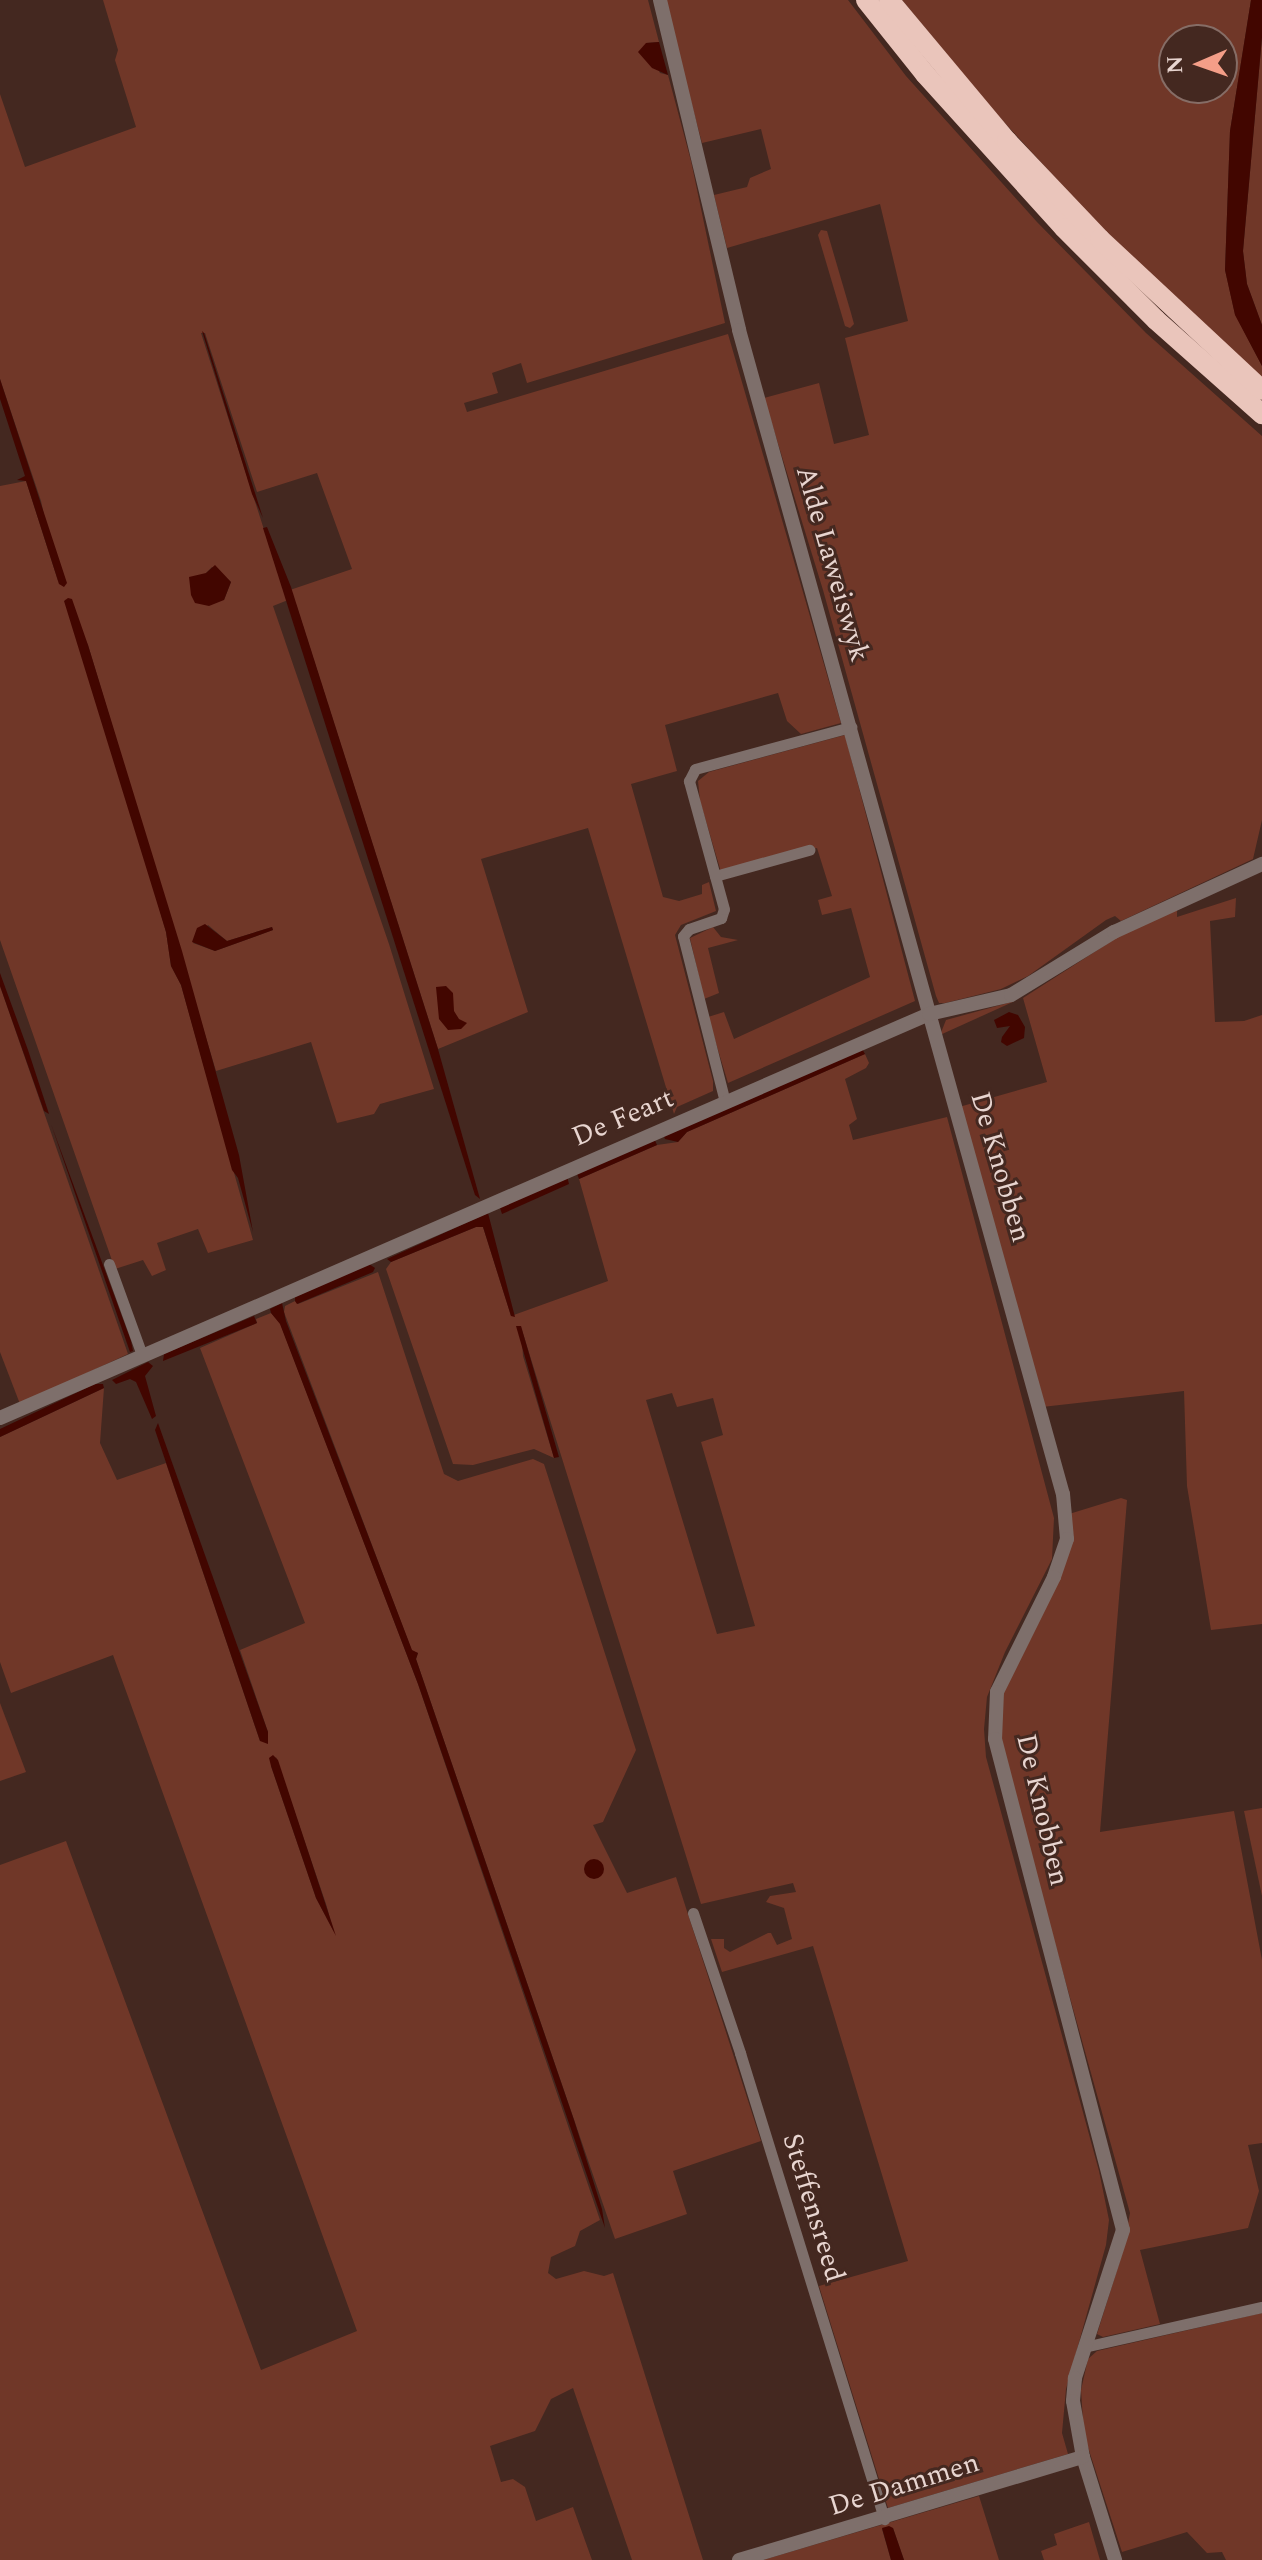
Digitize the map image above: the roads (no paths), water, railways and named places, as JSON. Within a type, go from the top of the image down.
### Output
[{"type":"highway","points":[[866,0],[925,74],[1064,228],[1156,320],[1262,414]]},
{"type":"highway","points":[[889,0],[1007,141],[1100,239],[1262,390]]},
{"type":"street","name":"Alde Laweiswyk","points":[[660,0],[739,330],[929,1014]]},
{"type":"street","points":[[725,1102],[683,936],[689,929],[721,918],[724,909],[689,781],[695,769],[851,727]]},
{"type":"street","points":[[715,876],[809,850]]},
{"type":"street","name":"De Feart","points":[[0,1418],[929,1014],[1011,995],[1114,932],[1262,864]]},
{"type":"street","name":"De Knobben","points":[[929,1014],[1063,1494],[1067,1539],[1054,1577],[997,1692],[995,1739],[1123,2230],[1084,2347],[1075,2378],[1073,2401],[1083,2457],[1115,2560]]},
{"type":"street","points":[[109,1264],[142,1355]]},
{"type":"street","name":"Steffensreed","points":[[693,1913],[745,2068],[884,2519]]},
{"type":"street","points":[[1084,2347],[1262,2307]]},
{"type":"street","name":"De Dammen","points":[[739,2560],[1083,2457]]}]
